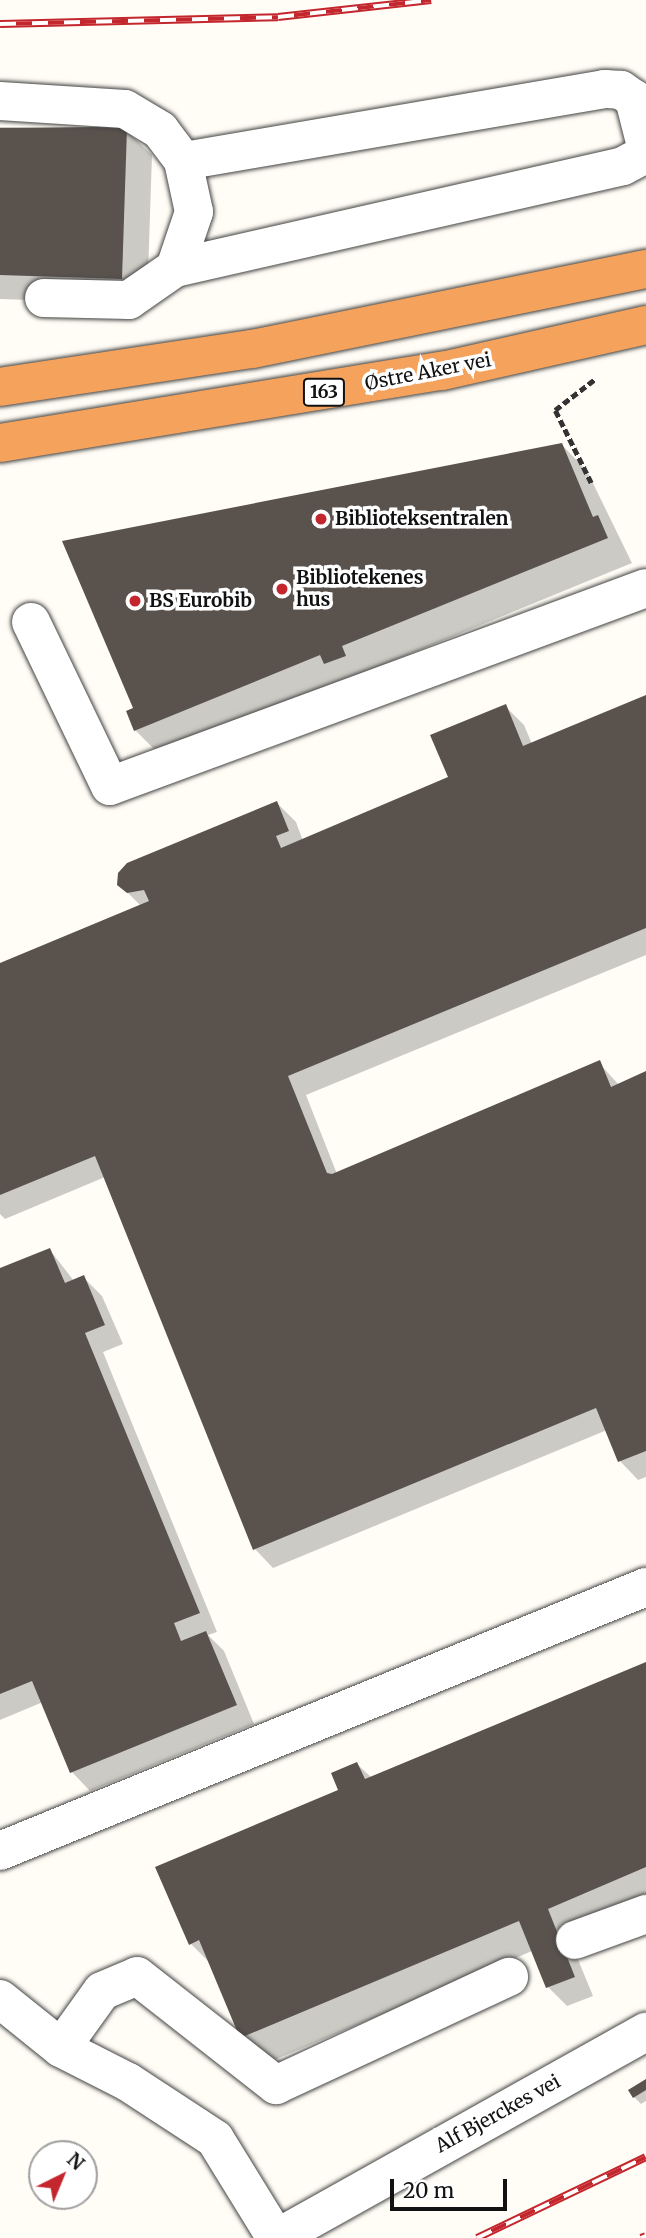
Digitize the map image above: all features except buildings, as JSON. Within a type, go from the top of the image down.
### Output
[{"type":"highway","points":[[0,387],[265,346],[646,269]]},
{"type":"highway","name":"Østre Aker vei","points":[[0,443],[442,371],[646,325]]},
{"type":"lane","points":[[44,298],[129,300],[175,268],[623,166],[642,156],[646,146],[634,99],[621,90],[605,89],[183,161]]},
{"type":"lane","points":[[0,101],[125,109],[160,130],[183,161],[194,212],[175,268]]},
{"type":"lane","points":[[32,622],[110,786],[646,587]]},
{"type":"lane","points":[[0,1851],[646,1587]]},
{"type":"lane","points":[[575,1940],[646,1914]]},
{"type":"lane","points":[[61,2048],[102,1992],[137,1976],[276,2085],[509,1977]]},
{"type":"lane","points":[[0,1999],[61,2048],[128,2082],[215,2139],[277,2238]]},
{"type":"lane","name":"Alf Bjerckes vei","points":[[277,2238],[646,2032]]},
{"type":"path","points":[[591,483],[555,410],[586,389],[597,372]]},
{"type":"railway","points":[[0,24],[278,17],[431,0]]},
{"type":"railway","points":[[477,2238],[646,2157]]},
{"type":"railway","points":[[641,2238],[646,2236]]},
{"type":"place","name":"Biblioteksentralen","points":[[321,519]]},
{"type":"place","name":"Bibliotekenes hus","points":[[282,589]]},
{"type":"place","name":"BS Eurobib","points":[[135,601]]}]
